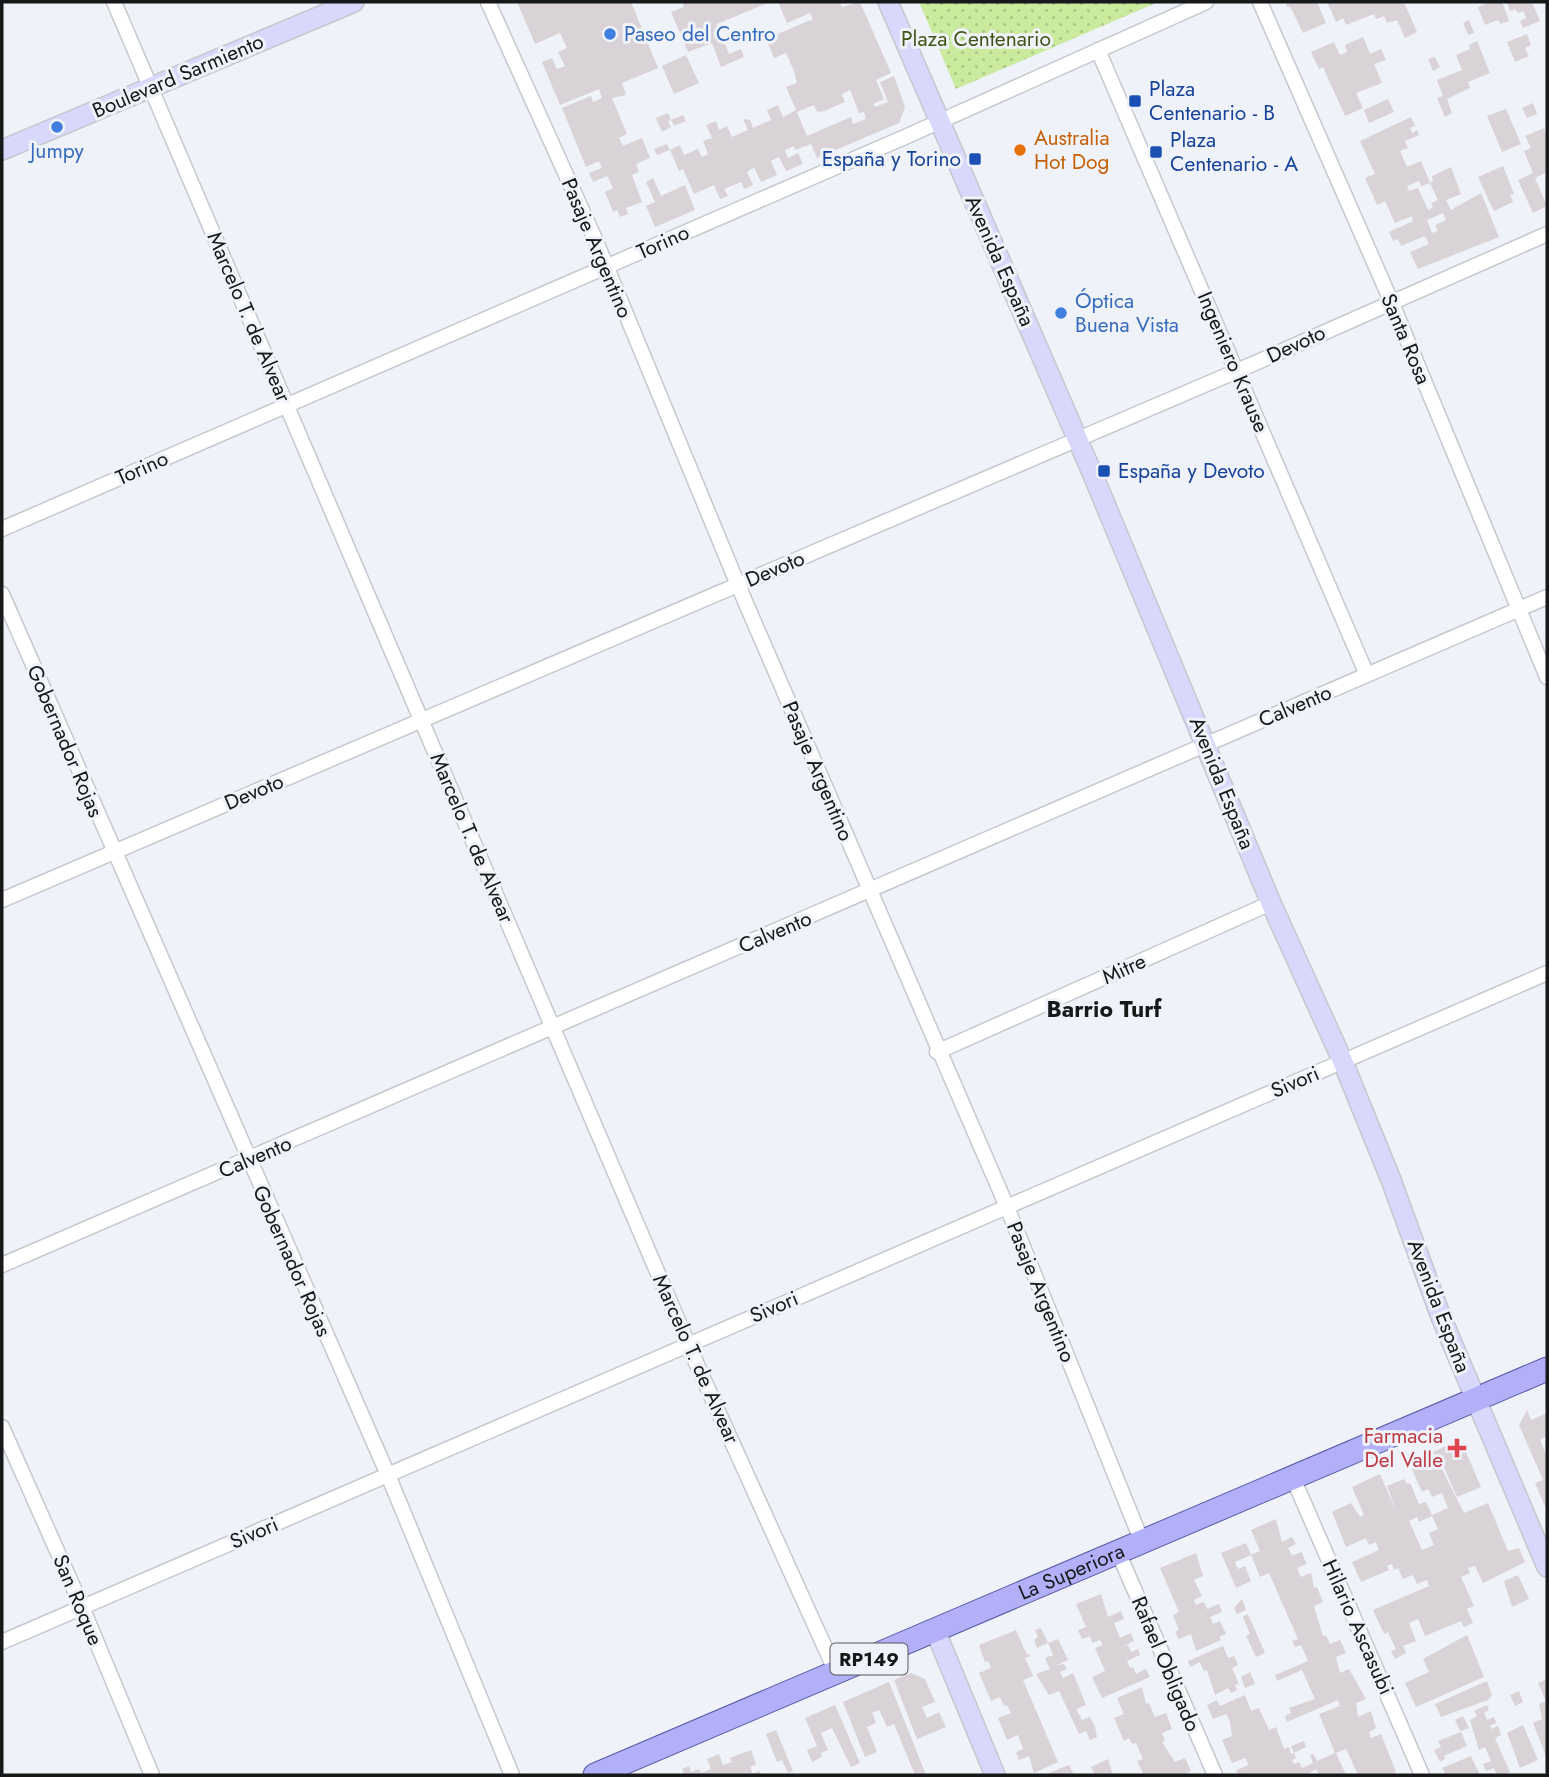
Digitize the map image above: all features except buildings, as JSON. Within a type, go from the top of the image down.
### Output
[{"type":"main road","name":"La Superiora","points":[[595,1775],[1547,1369]]},
{"type":"street","name":"Marcelo T. de Alvear","points":[[114,2],[689,1345],[836,1672]]},
{"type":"street","name":"Boulevard Sarmiento","points":[[2,150],[354,2]]},
{"type":"street","name":"Pasaje Argentino","points":[[488,2],[606,267],[937,1052],[1007,1207],[1143,1542]]},
{"type":"street","name":"Avenida España","points":[[888,2],[1078,439],[1271,903],[1343,1062],[1476,1400],[1547,1567]]},
{"type":"street","name":"Torino","points":[[2,529],[939,122],[1206,2]]},
{"type":"street","name":"Santa Rosa","points":[[1260,2],[1391,301],[1547,677]]},
{"type":"street","name":"Ingeniero Krause","points":[[1098,50],[1367,675]]},
{"type":"street","name":"Devoto","points":[[2,900],[1237,371],[1547,234]]},
{"type":"street","name":"Gobernador Rojas","points":[[2,594],[113,853],[388,1475],[512,1775]]},
{"type":"street","name":"Calvento","points":[[2,1265],[248,1161],[1547,597]]},
{"type":"street","name":"Mitre","points":[[937,1052],[1271,903]]},
{"type":"street","name":"Sivori","points":[[2,1642],[1547,973]]},
{"type":"street","name":"San Roque","points":[[2,1427],[82,1607],[152,1775]]},
{"type":"street","name":"Hilario Ascasubi","points":[[1293,1478],[1422,1775]]},
{"type":"street","name":"Rafael Obligado","points":[[1118,1552],[1215,1775]]},
{"type":"street","points":[[935,1630],[995,1775]]},
{"type":"green space","name":"Plaza Centenario","points":[[919,2],[1158,2],[956,89]]},
{"type":"place","name":"Paseo del Centro","points":[[610,34]]},
{"type":"place","name":"Plaza Centenario - B","points":[[1135,101]]},
{"type":"place","name":"Jumpy","points":[[57,127]]},
{"type":"place","name":"Australia Hot Dog","points":[[1020,150]]},
{"type":"place","name":"Plaza Centenario - A","points":[[1156,152]]},
{"type":"place","name":"España y Torino","points":[[975,159]]},
{"type":"place","name":"Óptica Buena Vista","points":[[1061,313]]},
{"type":"place","name":"España y Devoto","points":[[1104,471]]},
{"type":"place","name":"Farmacia Del Valle","points":[[1457,1448]]},
{"type":"district","name":"Barrio Turf","points":[[1104,1009]]}]
